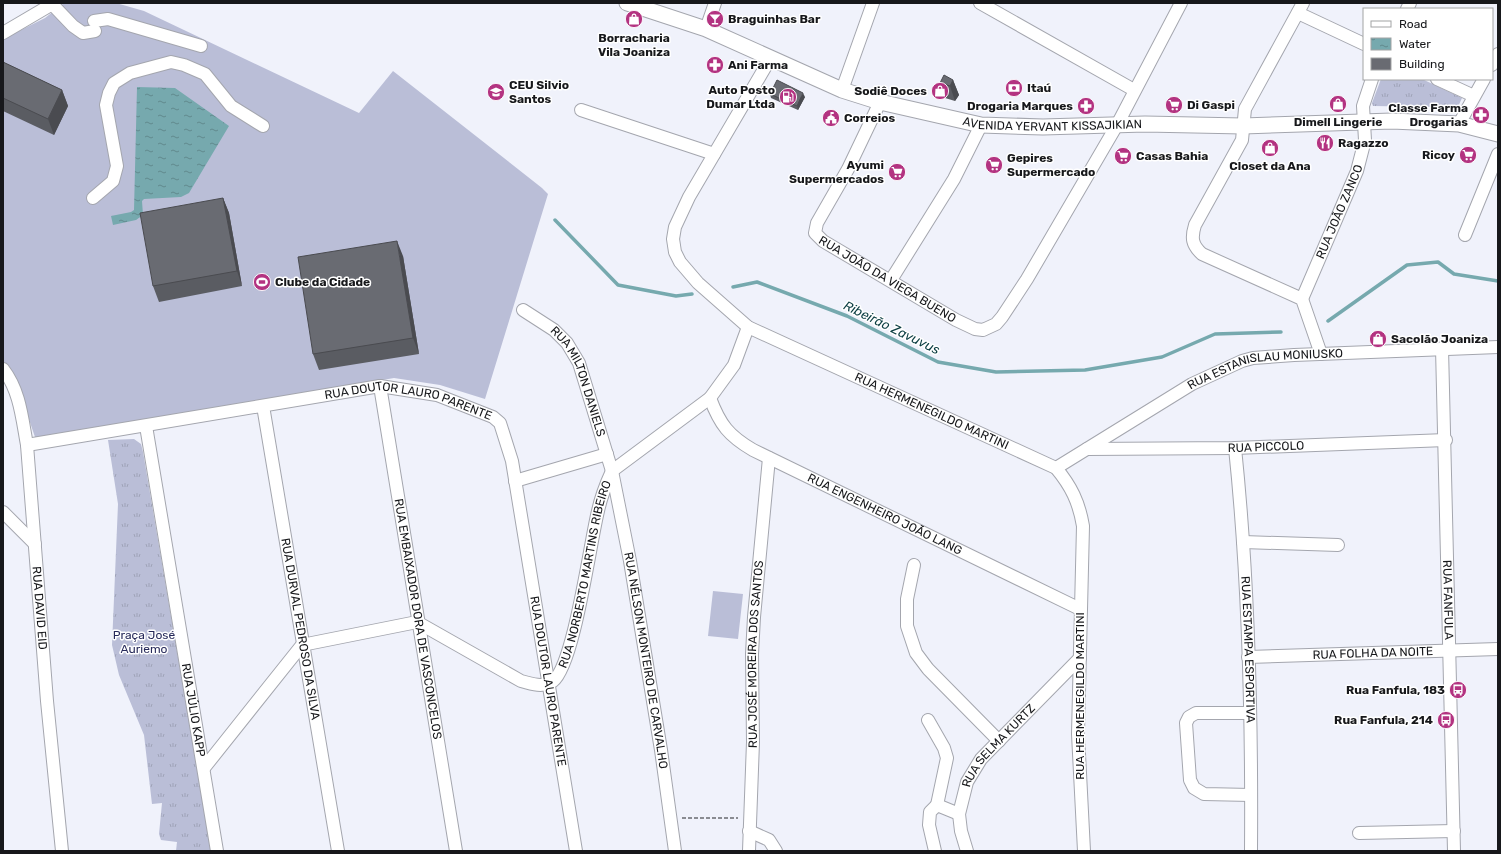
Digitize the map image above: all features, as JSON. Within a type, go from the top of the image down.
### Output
[{"type":"main road","name":"AVENIDA YERVANT KISSAJIKIAN","points":[[627,3],[706,29],[842,90],[880,102],[981,125],[1043,127],[1117,125],[1243,126],[1392,121],[1459,124],[1498,134]]},
{"type":"street","points":[[706,29],[715,3]]},
{"type":"street","points":[[842,90],[873,3]]},
{"type":"street","points":[[980,3],[1134,90]]},
{"type":"street","points":[[1117,125],[1134,90],[1181,3]]},
{"type":"street","points":[[3,33],[52,4],[73,26],[83,33],[108,19],[201,46]]},
{"type":"street","points":[[1321,354],[1302,299],[1202,254],[1195,247],[1192,241],[1192,234],[1195,225],[1242,140],[1245,109],[1301,8],[1363,43]]},
{"type":"street","points":[[1493,63],[1498,54]]},
{"type":"street","name":"RUA HERMENEGILDO MARTINI","points":[[770,58],[689,197],[675,227],[672,240],[677,257],[698,283],[748,326],[1056,468],[1074,493],[1080,508],[1083,526],[1078,734],[1084,851]]},
{"type":"street","points":[[93,198],[113,181],[117,166],[106,105],[108,93],[114,83],[130,73],[171,62],[184,65],[205,74],[230,106],[263,126]]},
{"type":"street","name":"RUA JOÃO ZANCO","points":[[1302,299],[1357,172],[1365,140],[1363,106],[1372,80]]},
{"type":"street","points":[[1439,80],[1474,96]]},
{"type":"street","points":[[1459,124],[1483,80]]},
{"type":"street","name":"RUA JOÃO DA VIEGA BUENO","points":[[880,102],[848,169],[817,223],[814,230],[816,236],[974,329],[989,329],[1002,317],[1027,279],[1117,125]]},
{"type":"street","points":[[581,110],[714,154]]},
{"type":"street","points":[[891,280],[954,179],[981,125]]},
{"type":"street","points":[[1465,235],[1498,154]]},
{"type":"street","name":"RUA MILTON DANIELS","points":[[523,310],[554,330],[568,343],[578,363],[612,471]]},
{"type":"street","name":"RUA NORBERTO MARTINS RIBEIRO","points":[[548,684],[559,675],[564,667],[574,627],[598,510],[605,486],[612,471],[710,398],[734,365],[748,326]]},
{"type":"street","name":"RUA ESTANISLAU MONIUSKO","points":[[1056,468],[1192,384],[1226,368],[1253,358],[1442,348],[1498,347]]},
{"type":"street","name":"RUA FANFULA","points":[[1442,348],[1446,440],[1454,851]]},
{"type":"street","name":"RUA DAVID EID","points":[[3,369],[14,387],[20,404],[27,445],[47,701],[62,851]]},
{"type":"street","name":"RUA DOUTOR LAURO PARENTE","points":[[27,445],[380,386],[437,395],[493,417],[500,423],[506,439],[515,481],[576,851]]},
{"type":"street","name":"RUA EMBAIXADOR DORA DE VASCONCELOS","points":[[380,386],[417,622],[456,851]]},
{"type":"street","name":"RUA ENGENHEIRO JOÃO LANG","points":[[710,398],[724,428],[735,440],[769,458],[1080,608]]},
{"type":"street","name":"RUA DURVAL PEDROSO DA SILVA","points":[[263,406],[302,645],[338,851]]},
{"type":"street","name":"RUA JÚLIO KAPP","points":[[146,426],[217,851]]},
{"type":"street","name":"RUA PICCOLO","points":[[1087,449],[1235,448],[1446,440]]},
{"type":"street","name":"RUA ESTAMPA ESPORTIVA","points":[[1235,448],[1243,542],[1248,657],[1251,851]]},
{"type":"street","points":[[515,481],[607,454]]},
{"type":"street","name":"RUA JOSÉ MOREIRA DOS SANTOS","points":[[749,851],[754,742],[752,654],[754,617],[769,458]]},
{"type":"street","name":"RUA NÉLSON MONTEIRO DE CARVALHO","points":[[612,471],[630,561],[675,851]]},
{"type":"street","points":[[3,512],[35,544]]},
{"type":"street","points":[[1243,542],[1338,545]]},
{"type":"street","points":[[914,565],[907,599],[907,626],[916,653],[928,669],[999,740]]},
{"type":"street","points":[[204,768],[302,645],[417,622],[506,674],[530,684],[548,684]]},
{"type":"street","name":"RUA FOLHA DA NOITE","points":[[1248,657],[1498,649]]},
{"type":"street","name":"RUA SELMA KURTZ","points":[[967,851],[961,831],[959,814],[967,782],[981,759],[1080,658]]},
{"type":"street","points":[[1250,713],[1196,713],[1189,717],[1186,723],[1190,780],[1194,788],[1204,794],[1251,795]]},
{"type":"street","points":[[928,720],[944,748],[947,758],[937,805],[930,812],[929,825],[935,851]]},
{"type":"street","points":[[937,805],[959,814]]},
{"type":"street","points":[[749,831],[769,840],[776,851]]},
{"type":"street","points":[[1359,833],[1454,831]]},
{"type":"path","points":[[671,819],[740,818],[743,819],[749,831]]},
{"type":"green space","name":"Clube da Cidade","points":[[64,3],[116,3],[144,11],[359,113],[393,71],[542,188],[548,194],[485,399],[440,385],[394,378],[36,440],[16,381],[3,371],[3,39],[45,18]]},
{"type":"green space","points":[[1381,80],[1424,80],[1462,98],[1456,111],[1435,107],[1373,106],[1372,103]]},
{"type":"green space","name":"Praça José Auriemo","points":[[134,439],[141,444],[143,452],[211,851],[176,851],[177,842],[161,840],[159,834],[162,803],[152,804],[144,735],[119,675],[112,645],[118,504],[108,440]]},
{"type":"green space","points":[[713,591],[743,594],[738,639],[708,636]]},
{"type":"water","points":[[137,87],[175,88],[229,126],[189,193],[181,197],[144,199],[142,201],[143,215],[136,220],[113,225],[111,216],[134,210]]},
{"type":"building","points":[[3,62],[62,90],[48,119],[3,98]]},
{"type":"building","points":[[944,75],[953,80],[950,86],[940,83]]},
{"type":"building","name":"Auto Posto Dumar Ltda","points":[[777,80],[803,93],[797,106],[770,94]]},
{"type":"building","points":[[223,198],[237,271],[153,286],[140,213]]},
{"type":"building","points":[[397,241],[413,338],[313,354],[298,257]]},
{"type":"waterway","name":"Ribeirão Zavuvus","points":[[555,220],[618,285],[676,296],[692,294]]},
{"type":"waterway","name":"Ribeirão Zavuvus","points":[[1328,321],[1407,265],[1438,262],[1454,274],[1498,281]]},
{"type":"waterway","name":"Ribeirão Zavuvus","points":[[733,287],[757,282],[847,316],[938,362],[996,372],[1085,370],[1162,357],[1215,334],[1281,332]]},
{"type":"place","name":"Borracharia Vila Joaniza","points":[[634,19]]},
{"type":"place","name":"Braguinhas Bar","points":[[715,19]]},
{"type":"place","name":"Ani Farma","points":[[715,65]]},
{"type":"place","name":"Itaú","points":[[1014,88]]},
{"type":"place","name":"Sodiê Doces","points":[[940,91]]},
{"type":"place","name":"CEU Silvio Santos","points":[[496,92]]},
{"type":"place","name":"Auto Posto Dumar Ltda","points":[[788,97]]},
{"type":"place","name":"Dimell Lingerie","points":[[1338,104]]},
{"type":"place","name":"Di Gaspi","points":[[1174,105]]},
{"type":"place","name":"Drogaria Marques","points":[[1086,106]]},
{"type":"place","name":"Classe Farma Drogarias","points":[[1481,115]]},
{"type":"place","name":"Correios","points":[[831,118]]},
{"type":"place","name":"Ragazzo","points":[[1325,143]]},
{"type":"place","name":"Closet da Ana","points":[[1270,148]]},
{"type":"place","name":"Ricoy","points":[[1468,155]]},
{"type":"place","name":"Casas Bahia","points":[[1123,156]]},
{"type":"place","name":"Gepires Supermercado","points":[[994,165]]},
{"type":"place","name":"Ayumi Supermercados","points":[[897,172]]},
{"type":"place","name":"Clube da Cidade","points":[[262,282]]},
{"type":"place","name":"Sacolão Joaniza","points":[[1378,339]]},
{"type":"place","name":"Rua Fanfula, 183","points":[[1458,690]]},
{"type":"place","name":"Rua Fanfula, 214","points":[[1446,720]]}]
